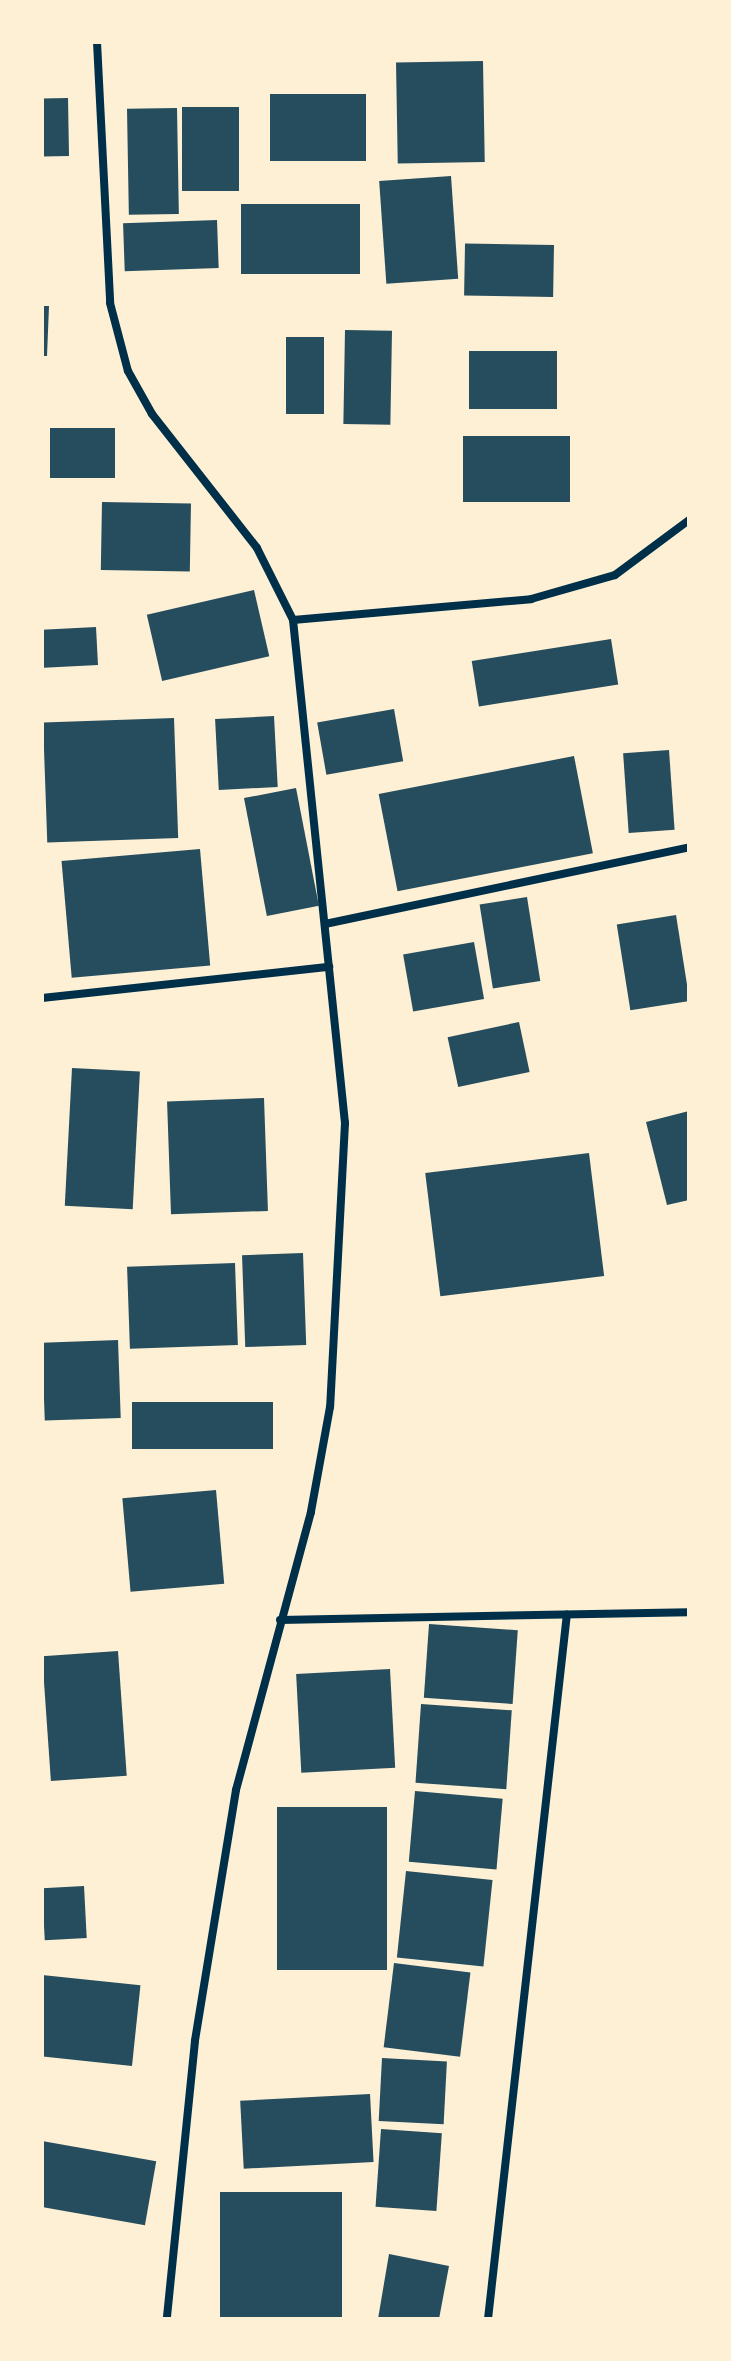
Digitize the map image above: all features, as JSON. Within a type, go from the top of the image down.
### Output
[{"type":"street","points":[[97,42],[110,303],[128,371],[152,414],[257,548],[293,620],[345,1123],[330,1407],[311,1512],[236,1790],[195,2041],[167,2319]]},
{"type":"street","points":[[293,620],[531,599],[615,575],[689,520]]},
{"type":"street","points":[[325,924],[689,847]]},
{"type":"street","points":[[42,998],[329,967]]},
{"type":"street","points":[[280,1620],[689,1612]]},
{"type":"street","points":[[488,2319],[567,1614]]},
{"type":"building","points":[[483,61],[485,162],[398,164],[396,63]]},
{"type":"building","points":[[270,94],[366,94],[366,161],[270,161]]},
{"type":"building","points":[[42,98],[68,98],[69,156],[43,156]]},
{"type":"building","points":[[182,107],[239,107],[239,191],[182,191]]},
{"type":"building","points":[[177,108],[179,214],[129,215],[127,109]]},
{"type":"building","points":[[451,176],[458,279],[386,284],[379,181]]},
{"type":"building","points":[[241,204],[360,204],[360,274],[241,274]]},
{"type":"building","points":[[217,220],[219,268],[125,271],[123,223]]},
{"type":"building","points":[[465,243],[554,245],[553,297],[464,295]]},
{"type":"building","points":[[42,306],[49,306],[47,356],[42,356]]},
{"type":"building","points":[[345,330],[392,331],[390,425],[343,424]]},
{"type":"building","points":[[286,337],[324,337],[324,414],[286,414]]},
{"type":"building","points":[[469,351],[557,351],[557,409],[469,409]]},
{"type":"building","points":[[50,428],[115,428],[115,478],[50,478]]},
{"type":"building","points":[[463,436],[570,436],[570,502],[463,502]]},
{"type":"building","points":[[102,502],[191,504],[190,572],[101,570]]},
{"type":"building","points":[[254,590],[269,656],[162,681],[147,615]]},
{"type":"building","points":[[96,627],[98,665],[44,668],[42,630]]},
{"type":"building","points":[[611,639],[618,684],[479,706],[472,661]]},
{"type":"building","points":[[394,709],[403,761],[326,775],[317,723]]},
{"type":"building","points":[[274,716],[278,787],[219,790],[215,719]]},
{"type":"building","points":[[174,718],[178,838],[47,842],[43,723]]},
{"type":"building","points":[[669,750],[675,830],[629,833],[623,753]]},
{"type":"building","points":[[574,756],[593,853],[398,891],[379,794]]},
{"type":"building","points":[[296,788],[319,906],[267,916],[244,798]]},
{"type":"building","points":[[200,849],[210,966],[72,978],[62,861]]},
{"type":"building","points":[[527,897],[540,981],[493,988],[480,905]]},
{"type":"building","points":[[676,915],[689,1001],[630,1010],[617,924]]},
{"type":"building","points":[[474,942],[484,999],[413,1012],[403,955]]},
{"type":"building","points":[[519,1022],[530,1072],[458,1087],[448,1037]]},
{"type":"building","points":[[72,1068],[140,1072],[133,1209],[65,1206]]},
{"type":"building","points":[[264,1098],[268,1211],[171,1214],[167,1101]]},
{"type":"building","points":[[689,1111],[689,1200],[667,1205],[646,1122]]},
{"type":"building","points":[[589,1153],[604,1276],[440,1296],[425,1173]]},
{"type":"building","points":[[303,1253],[306,1345],[245,1347],[242,1255]]},
{"type":"building","points":[[235,1263],[238,1345],[130,1349],[127,1267]]},
{"type":"building","points":[[118,1340],[121,1418],[45,1421],[42,1343]]},
{"type":"building","points":[[132,1402],[273,1402],[273,1449],[132,1449]]},
{"type":"building","points":[[216,1490],[224,1584],[131,1592],[122,1498]]},
{"type":"building","points":[[429,1624],[518,1630],[513,1704],[424,1698]]},
{"type":"building","points":[[118,1651],[127,1776],[51,1781],[42,1656]]},
{"type":"building","points":[[390,1669],[395,1768],[301,1773],[296,1674]]},
{"type":"building","points":[[421,1704],[512,1710],[506,1789],[415,1783]]},
{"type":"building","points":[[415,1791],[503,1799],[496,1869],[409,1862]]},
{"type":"building","points":[[277,1807],[387,1807],[387,1970],[277,1970]]},
{"type":"building","points":[[406,1871],[493,1880],[483,1967],[397,1958]]},
{"type":"building","points":[[84,1886],[87,1938],[45,1940],[42,1888]]},
{"type":"building","points":[[394,1963],[470,1972],[460,2057],[384,2047]]},
{"type":"building","points":[[42,1975],[140,1985],[132,2066],[42,2056]]},
{"type":"building","points":[[382,2058],[447,2061],[444,2124],[379,2121]]},
{"type":"building","points":[[370,2094],[374,2162],[244,2169],[240,2101]]},
{"type":"building","points":[[381,2129],[442,2133],[436,2211],[376,2207]]},
{"type":"building","points":[[42,2141],[156,2161],[145,2225],[42,2207]]},
{"type":"building","points":[[220,2192],[342,2192],[342,2319],[220,2319]]},
{"type":"building","points":[[389,2254],[449,2266],[439,2319],[378,2319]]}]
